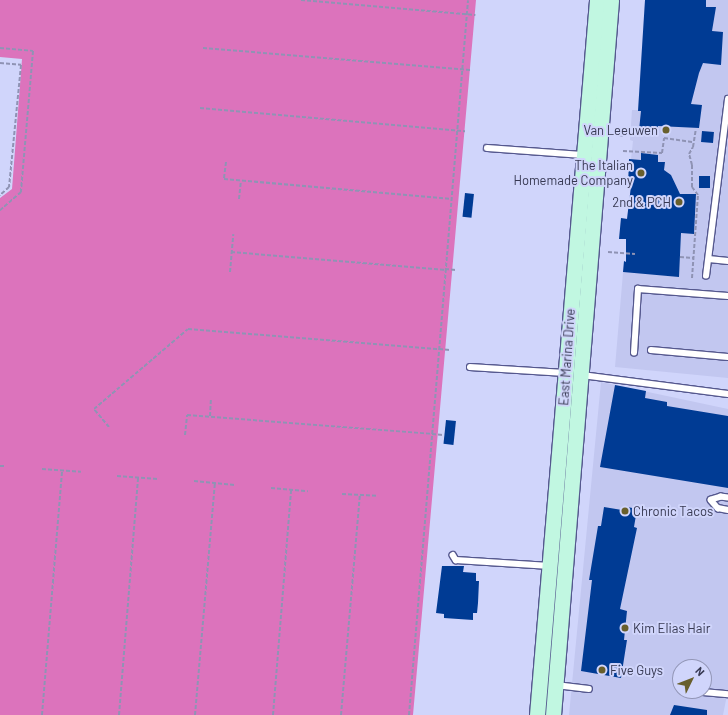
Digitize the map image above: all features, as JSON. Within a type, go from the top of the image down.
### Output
[{"type":"main road","name":"East Marina Drive","points":[[591,155],[597,0]]},
{"type":"main road","name":"East Marina Drive","points":[[538,715],[557,566],[573,374],[568,329],[611,0]]},
{"type":"main road","name":"East Marina Drive","points":[[553,715],[556,685],[557,566]]},
{"type":"lane","points":[[706,276],[728,99]]},
{"type":"lane","points":[[487,148],[591,155]]},
{"type":"lane","points":[[709,258],[728,261]]},
{"type":"lane","points":[[634,353],[638,289],[728,296]]},
{"type":"lane","points":[[651,350],[728,357]]},
{"type":"lane","points":[[470,366],[573,374],[728,394]]},
{"type":"lane","points":[[728,498],[711,500],[718,508],[728,510]]},
{"type":"lane","points":[[453,555],[456,560],[557,566]]},
{"type":"lane","points":[[556,685],[589,689]]},
{"type":"lane","points":[[712,693],[728,694]]},
{"type":"path","points":[[301,0],[475,15]]},
{"type":"path","points":[[409,715],[468,0]]},
{"type":"path","points":[[0,48],[32,51],[21,192],[0,210]]},
{"type":"path","points":[[203,48],[470,70]]},
{"type":"path","points":[[0,63],[21,65],[10,187],[0,195]]},
{"type":"path","points":[[200,108],[464,131]]},
{"type":"path","points":[[692,278],[698,195],[692,187],[692,165],[689,154],[694,142],[696,129]]},
{"type":"path","points":[[619,135],[624,136]]},
{"type":"path","points":[[623,151],[662,153],[664,138],[694,142]]},
{"type":"path","points":[[226,162],[224,180],[452,200]]},
{"type":"path","points":[[239,199],[241,181]]},
{"type":"path","points":[[230,272],[233,234]]},
{"type":"path","points":[[232,252],[456,270]]},
{"type":"path","points":[[608,252],[636,254]]},
{"type":"path","points":[[680,257],[694,258]]},
{"type":"path","points":[[439,269],[446,270]]},
{"type":"path","points":[[109,426],[94,409],[188,329],[450,350]]},
{"type":"path","points":[[430,348],[439,349]]},
{"type":"path","points":[[210,416],[211,399]]},
{"type":"path","points":[[185,435],[187,415],[442,435]]},
{"type":"path","points":[[424,434],[432,434]]},
{"type":"path","points":[[0,466],[5,466]]},
{"type":"path","points":[[42,469],[82,472]]},
{"type":"path","points":[[42,715],[62,471]]},
{"type":"path","points":[[118,476],[158,479]]},
{"type":"path","points":[[119,715],[138,477]]},
{"type":"path","points":[[194,481],[235,485]]},
{"type":"path","points":[[196,715],[215,483]]},
{"type":"path","points":[[271,488],[308,491]]},
{"type":"path","points":[[273,715],[291,490]]},
{"type":"path","points":[[342,494],[377,496]]},
{"type":"path","points":[[341,715],[360,495]]},
{"type":"shaded area","points":[[0,0],[476,0],[413,715],[0,715],[0,198],[12,189],[22,59],[0,57]]},
{"type":"shaded area","name":"2nd & PCH","points":[[645,0],[728,0],[728,378],[615,367],[624,261],[635,262],[626,239],[619,239],[621,218],[627,218],[631,187],[628,186],[633,141],[630,140],[632,110],[638,110]]},
{"type":"shaded area","points":[[601,382],[728,409],[728,690],[723,715],[569,715]]},
{"type":"building","points":[[645,0],[706,0],[706,7],[716,7],[712,31],[723,32],[721,65],[703,63],[699,73],[691,104],[702,105],[699,128],[658,126],[657,131],[639,130],[641,111],[638,111]]},
{"type":"building","points":[[702,131],[714,132],[713,143],[701,142]]},
{"type":"building","points":[[641,153],[658,155],[658,162],[665,162],[664,170],[671,175],[680,194],[696,194],[694,234],[681,233],[679,277],[623,272],[624,261],[626,262],[626,239],[619,239],[621,218],[627,219],[631,186],[628,186],[629,159],[641,160]]},
{"type":"building","points":[[699,176],[710,176],[710,188],[699,188]]},
{"type":"building","points":[[465,193],[474,194],[471,218],[462,217]]},
{"type":"building","points":[[615,385],[646,391],[645,398],[667,402],[667,406],[728,416],[728,488],[600,467]]},
{"type":"building","points":[[446,420],[456,421],[453,445],[443,444]]},
{"type":"building","points":[[623,506],[637,509],[634,527],[637,528],[620,609],[627,611],[624,640],[627,640],[621,678],[581,671],[592,580],[589,580],[598,526],[601,526],[604,507],[622,510]]},
{"type":"building","points":[[442,566],[464,566],[463,572],[476,573],[476,581],[479,581],[478,603],[477,613],[473,613],[473,620],[444,618],[444,614],[436,613]]},
{"type":"building","points":[[674,705],[707,710],[707,715],[670,715]]},
{"type":"place","name":"Van Leeuwen","points":[[666,130]]},
{"type":"place","name":"The Italian Homemade Company","points":[[641,173]]},
{"type":"place","name":"2nd & PCH","points":[[679,202]]},
{"type":"place","name":"Chronic Tacos","points":[[625,511]]},
{"type":"place","name":"Kim Elias Hair","points":[[625,628]]},
{"type":"place","name":"Five Guys","points":[[602,670]]}]
